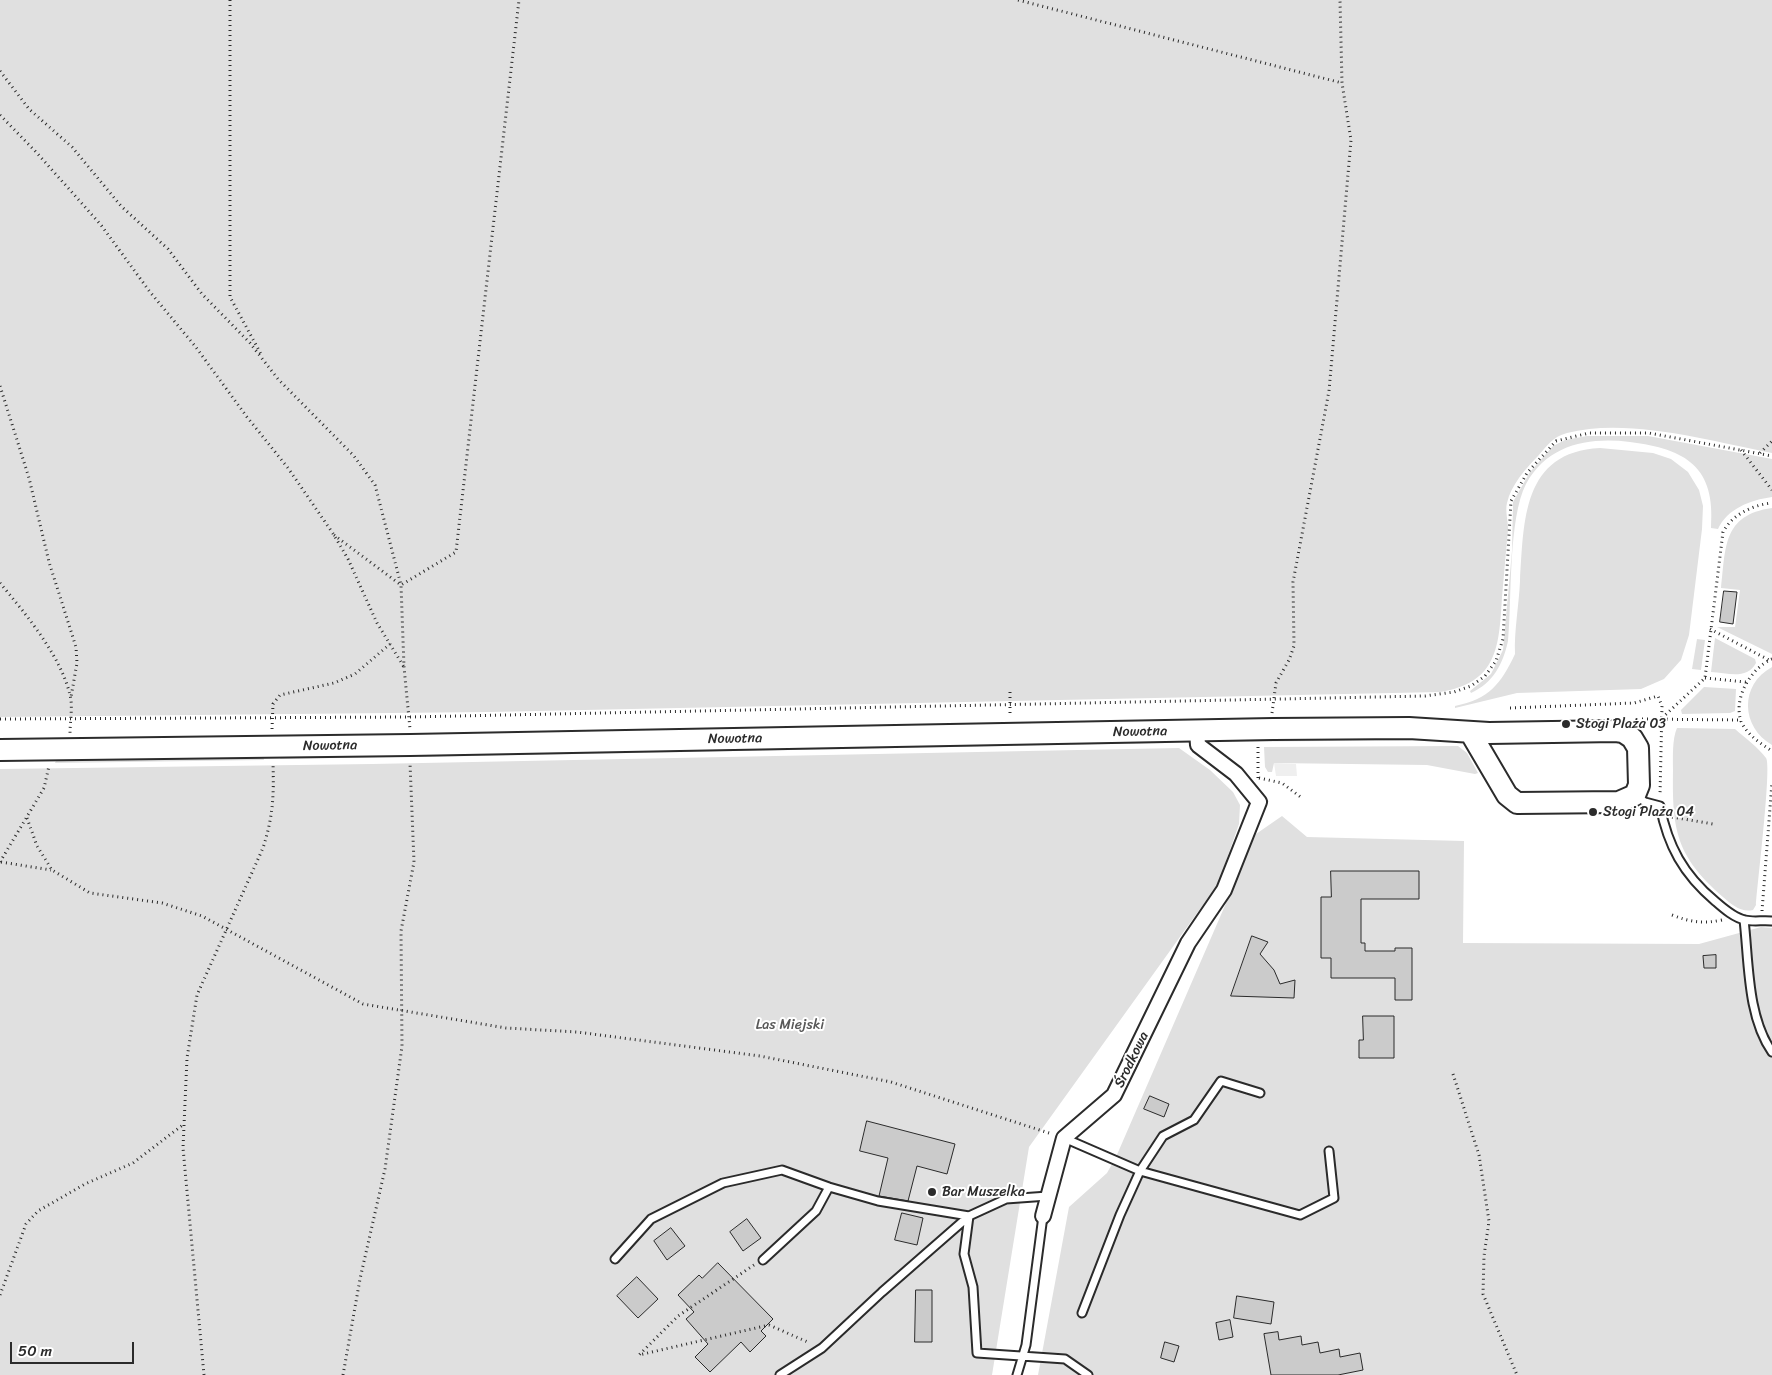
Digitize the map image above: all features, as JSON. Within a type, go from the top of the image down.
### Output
[{"type":"street","name":"Nowotna","points":[[0,750],[410,745],[1273,729],[1409,728],[1470,732],[1623,732],[1632,738],[1638,748],[1639,785],[1635,795]]},
{"type":"street","points":[[1197,731],[1198,745],[1236,774],[1259,802]]},
{"type":"street","points":[[1470,732],[1507,795],[1517,803],[1619,802],[1635,795]]},
{"type":"street","name":"Środkowa","points":[[1064,1138],[1114,1095],[1188,943],[1224,890],[1259,802]]},
{"type":"street","points":[[1043,1216],[1064,1138]]},
{"type":"lane","points":[[1635,795],[1644,802],[1660,806],[1665,832],[1673,851],[1688,875],[1704,892],[1724,909],[1744,920],[1772,920]]},
{"type":"lane","points":[[1744,920],[1751,981],[1760,1030],[1772,1052]]},
{"type":"lane","points":[[1082,1313],[1120,1215],[1140,1171],[1163,1136],[1194,1120],[1221,1081],[1260,1093]]},
{"type":"lane","points":[[1064,1138],[1140,1171],[1300,1215],[1334,1198],[1329,1151]]},
{"type":"lane","points":[[615,1259],[651,1219],[723,1183],[782,1170],[878,1202],[969,1216]]},
{"type":"lane","points":[[763,1260],[816,1211],[829,1187]]},
{"type":"lane","points":[[780,1375],[822,1348],[882,1292],[969,1216],[1006,1199],[1048,1196]]},
{"type":"lane","points":[[969,1216],[964,1254],[973,1287],[977,1352],[1065,1359],[1088,1375]]},
{"type":"lane","points":[[1017,1375],[1021,1356],[1026,1345],[1043,1216]]},
{"type":"path","points":[[230,0],[230,298],[264,362]]},
{"type":"path","points":[[401,585],[456,552],[519,0]]},
{"type":"path","points":[[1018,0],[1342,83]]},
{"type":"path","points":[[1273,729],[1272,700],[1276,683],[1289,660],[1294,646],[1292,582],[1329,391],[1351,140],[1342,83],[1340,0]]},
{"type":"path","points":[[0,71],[30,109],[72,147],[120,206],[168,249],[202,294],[278,379],[354,456],[375,485],[401,585],[404,668],[409,716],[414,862],[401,931],[402,1046],[385,1169],[360,1279],[343,1375]]},
{"type":"path","points":[[0,115],[37,153],[101,226],[150,292],[195,346],[247,417],[288,468],[334,535],[348,559],[377,623],[404,668]]},
{"type":"path","points":[[0,386],[29,478],[49,562],[76,647],[77,663],[71,696],[71,750]]},
{"type":"path","points":[[0,720],[409,716],[1425,696],[1471,686],[1485,676],[1496,661],[1503,638],[1511,501],[1526,473],[1556,440],[1589,433],[1649,433],[1772,456]]},
{"type":"path","points":[[1760,454],[1772,441]]},
{"type":"path","points":[[1740,450],[1772,490]]},
{"type":"path","points":[[1662,718],[1705,678],[1723,532],[1730,521],[1741,513],[1772,503]]},
{"type":"path","points":[[334,535],[401,585]]},
{"type":"path","points":[[0,583],[35,626],[55,661],[71,696]]},
{"type":"path","points":[[1710,629],[1771,659],[1746,682],[1743,692],[1741,720],[1755,740],[1772,751]]},
{"type":"path","points":[[204,1375],[183,1148],[187,1058],[197,995],[263,848],[269,828],[274,793],[273,704],[280,695],[322,686],[350,677],[367,667],[390,644]]},
{"type":"path","points":[[1705,678],[1746,682]]},
{"type":"path","points":[[1010,692],[1010,734]]},
{"type":"path","points":[[1510,708],[1634,703],[1658,696],[1662,706],[1660,806]]},
{"type":"path","points":[[1662,718],[1680,721],[1741,720]]},
{"type":"path","points":[[1258,744],[1259,802]]},
{"type":"path","points":[[50,750],[44,788],[0,862],[52,870],[90,893],[162,903],[202,916],[363,1004],[506,1028],[577,1032],[760,1056],[891,1082],[1064,1138]]},
{"type":"path","points":[[1258,778],[1282,783],[1302,798]]},
{"type":"path","points":[[1761,920],[1772,782]]},
{"type":"path","points":[[1662,818],[1673,817],[1713,824]]},
{"type":"path","points":[[27,818],[37,846],[52,870]]},
{"type":"path","points":[[1672,915],[1690,922],[1708,923],[1736,916]]},
{"type":"path","points":[[1453,1074],[1479,1155],[1489,1221],[1484,1256],[1483,1294],[1517,1375]]},
{"type":"path","points":[[0,1295],[26,1224],[38,1211],[85,1184],[133,1162],[184,1124]]},
{"type":"path","points":[[763,1260],[741,1271],[678,1316],[639,1355],[769,1325],[822,1348]]},
{"type":"shaded area","points":[[1274,763],[1296,764],[1297,776],[1276,776]]},
{"type":"green space","points":[[0,0],[1772,0],[1772,453],[1696,437],[1642,429],[1591,429],[1567,433],[1554,439],[1520,477],[1507,503],[1508,529],[1501,615],[1492,660],[1474,680],[1459,687],[1440,692],[489,712],[0,717]]},
{"type":"green space","points":[[1587,436],[1648,436],[1772,459],[1772,497],[1756,500],[1740,507],[1727,516],[1718,529],[1711,528],[1711,507],[1708,490],[1702,476],[1682,456],[1650,445],[1615,441],[1585,443],[1571,446],[1558,452],[1535,471],[1526,484],[1520,499],[1513,538],[1506,649],[1496,672],[1485,684],[1471,693],[1470,691],[1491,674],[1503,650],[1512,551],[1513,502],[1530,472],[1553,446],[1565,440]]},
{"type":"green space","points":[[1600,448],[1653,453],[1671,459],[1688,472],[1699,490],[1703,506],[1702,529],[1689,635],[1681,660],[1664,679],[1641,689],[1517,693],[1455,708],[1455,706],[1477,699],[1492,689],[1499,682],[1515,654],[1523,535],[1532,494],[1541,476],[1555,462],[1574,452]]},
{"type":"green space","points":[[1772,508],[1772,654],[1717,627],[1735,627],[1740,590],[1721,588],[1726,547],[1730,536],[1735,526],[1744,518],[1756,512]]},
{"type":"green space","points":[[1715,638],[1755,659],[1756,663],[1748,672],[1742,674],[1711,672]]},
{"type":"green space","points":[[1697,639],[1705,640],[1701,670],[1692,669]]},
{"type":"green space","points":[[1772,667],[1772,745],[1754,728],[1748,706],[1749,695],[1754,684],[1761,675]]},
{"type":"green space","points":[[1704,687],[1736,689],[1735,711],[1730,713],[1682,714],[1681,710]]},
{"type":"green space","points":[[1677,728],[1735,729],[1766,758],[1766,803],[1756,905],[1753,910],[1744,910],[1726,900],[1695,868],[1686,855],[1680,841],[1676,826],[1673,791],[1673,749]]},
{"type":"green space","points":[[1411,736],[1447,740],[1213,742],[1216,739]]},
{"type":"green space","points":[[1164,740],[1168,743],[419,757],[423,753]]},
{"type":"green space","points":[[1458,746],[1467,753],[1478,773],[1427,765],[1274,763],[1272,772],[1268,772],[1265,767],[1264,747]]},
{"type":"green space","name":"Las Miejski","points":[[1179,748],[1210,770],[1233,792],[1240,805],[1239,824],[1218,884],[1029,1147],[992,1375],[0,1375],[0,769],[372,764]]},
{"type":"green space","points":[[397,753],[401,757],[280,759],[281,755]]},
{"type":"green space","points":[[263,755],[264,760],[55,763],[57,758]]},
{"type":"green space","points":[[1282,816],[1307,837],[1464,841],[1463,943],[1699,944],[1761,927],[1772,928],[1772,1375],[1038,1375],[1069,1207],[1107,1173],[1116,1157],[1256,834]]},
{"type":"building","points":[[1724,591],[1737,592],[1733,624],[1720,622]]},
{"type":"building","points":[[1331,871],[1419,871],[1419,899],[1361,899],[1361,943],[1365,943],[1365,951],[1395,951],[1395,948],[1412,948],[1412,1000],[1395,1000],[1395,978],[1331,978],[1331,958],[1321,958],[1321,897],[1331,897]]},
{"type":"building","points":[[1252,936],[1268,942],[1260,954],[1274,970],[1280,984],[1295,980],[1294,998],[1231,996]]},
{"type":"building","points":[[1716,955],[1716,968],[1704,968],[1703,956]]},
{"type":"building","points":[[1363,1016],[1394,1016],[1394,1058],[1359,1058],[1359,1040],[1363,1040]]},
{"type":"building","points":[[1150,1096],[1169,1104],[1164,1117],[1144,1109]]},
{"type":"building","points":[[867,1121],[955,1144],[947,1174],[917,1166],[908,1201],[879,1196],[888,1158],[860,1151]]},
{"type":"building","points":[[902,1213],[923,1218],[917,1245],[895,1240]]},
{"type":"building","points":[[747,1219],[761,1238],[743,1251],[730,1232]]},
{"type":"building","points":[[671,1228],[685,1246],[667,1260],[654,1241]]},
{"type":"building","points":[[718,1263],[773,1319],[761,1331],[766,1336],[750,1352],[741,1342],[710,1372],[695,1357],[708,1344],[686,1319],[694,1312],[678,1295],[699,1275],[702,1278]]},
{"type":"building","points":[[637,1277],[658,1299],[638,1318],[617,1296]]},
{"type":"building","points":[[916,1290],[932,1290],[932,1342],[915,1342]]},
{"type":"building","points":[[1237,1296],[1274,1302],[1271,1324],[1234,1318]]},
{"type":"building","points":[[1230,1320],[1233,1337],[1219,1340],[1216,1323]]},
{"type":"building","points":[[1278,1332],[1279,1340],[1301,1336],[1302,1345],[1318,1342],[1320,1353],[1339,1349],[1340,1357],[1360,1353],[1363,1370],[1338,1375],[1271,1375],[1264,1334]]},
{"type":"building","points":[[1165,1342],[1179,1346],[1174,1362],[1161,1358]]},
{"type":"place","name":"Stogi Plaża 03","points":[[1566,724]]},
{"type":"place","name":"Stogi Plaża 04","points":[[1593,812]]},
{"type":"place","name":"Bar Muszelka","points":[[932,1192]]}]
